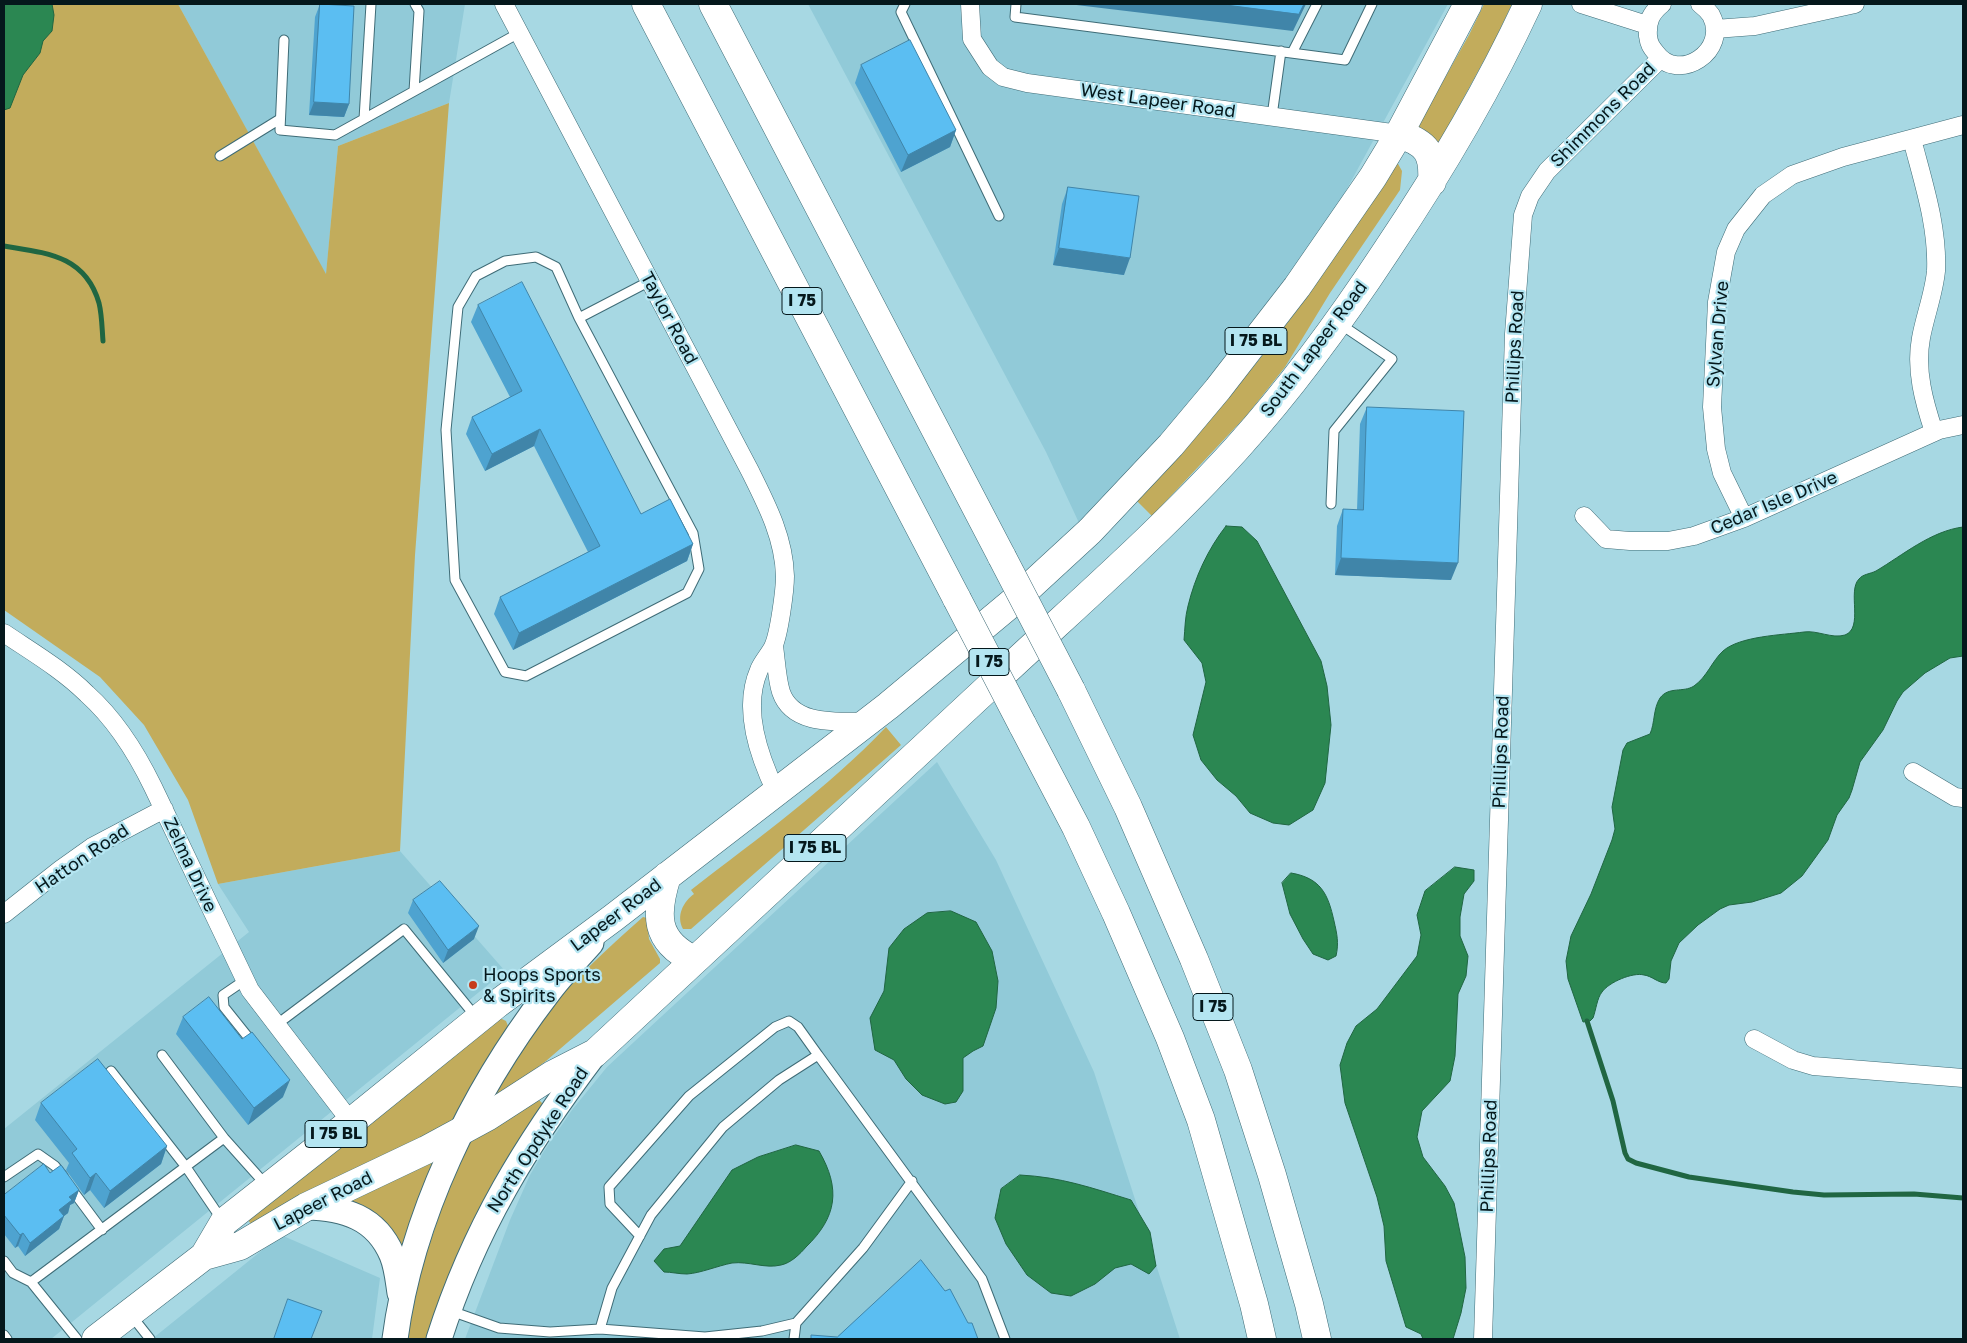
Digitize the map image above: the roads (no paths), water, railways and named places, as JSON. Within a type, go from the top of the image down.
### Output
[{"type":"main road","name":"I 75","points":[[646,4],[1076,827],[1108,896],[1170,1038],[1201,1120],[1254,1304],[1262,1339]]},
{"type":"main road","name":"I 75","points":[[713,4],[1071,690],[1128,807],[1194,959],[1238,1070],[1272,1174],[1309,1304],[1316,1339]]},
{"type":"main road","name":"I 75 BL","points":[[1399,134],[1468,4]]},
{"type":"main road","name":"South Lapeer Road","points":[[1034,643],[1137,551],[1223,462],[1290,386],[1338,323],[1432,182],[1482,95],[1528,4]]},
{"type":"main road","points":[[1399,134],[1423,144],[1430,155],[1433,167],[1432,182]]},
{"type":"main road","name":"Lapeer Road","points":[[96,1339],[204,1256],[224,1222],[541,970],[613,918],[868,722],[1014,601],[1090,531],[1170,445],[1218,389],[1297,287],[1373,177],[1399,134]]},
{"type":"main road","name":"Lapeer Road","points":[[204,1256],[240,1246],[306,1208],[463,1131],[552,1075],[595,1053],[1034,643]]},
{"type":"main road","points":[[667,876],[661,894],[660,909],[664,937],[671,945],[694,960]]},
{"type":"main road","points":[[395,1339],[401,1300],[418,1237],[436,1187],[493,1072],[547,994],[613,918]]},
{"type":"main road","name":"North Opdyke Road","points":[[439,1339],[481,1232],[512,1173],[570,1086],[595,1053]]},
{"type":"main road","points":[[306,1208],[343,1210],[359,1217],[374,1227],[392,1255],[401,1300]]},
{"type":"street","name":"Taylor Road","points":[[504,4],[754,479],[778,533],[783,553],[785,578],[774,646],[781,692],[786,701],[796,711],[811,719],[868,722]]},
{"type":"street","name":"West Lapeer Road","points":[[970,4],[972,39],[990,67],[1003,77],[1027,83],[1399,134]]},
{"type":"street","points":[[1581,4],[1647,25]]},
{"type":"street","points":[[1662,4],[1653,11],[1647,25],[1648,44],[1660,59],[1676,66],[1696,62],[1711,48],[1715,29],[1710,14],[1700,4]]},
{"type":"street","points":[[1715,29],[1755,26],[1854,4]]},
{"type":"street","name":"Shimmons Road","points":[[1547,171],[1660,59]]},
{"type":"street","name":"Sylvan Drive","points":[[1744,518],[1722,473],[1716,449],[1712,407],[1717,302],[1726,252],[1736,229],[1763,195],[1792,175],[1843,157],[1963,125]]},
{"type":"street","points":[[1912,139],[1936,242],[1936,273],[1921,341],[1920,377],[1934,432]]},
{"type":"street","name":"Phillips Road","points":[[1483,1339],[1514,334],[1523,216],[1530,196],[1547,171]]},
{"type":"street","name":"Cedar Isle Drive","points":[[1584,516],[1606,538],[1630,541],[1668,540],[1694,536],[1744,518],[1934,432],[1963,425]]},
{"type":"street","name":"Zelma Drive","points":[[4,634],[74,682],[99,706],[129,742],[164,809],[245,980],[276,1025],[351,1122]]},
{"type":"street","name":"Taylor Road","points":[[774,646],[759,670],[754,688],[753,714],[758,749],[776,792]]},
{"type":"street","points":[[1913,772],[1955,797],[1963,798]]},
{"type":"street","name":"Hatton Road","points":[[4,914],[61,868],[92,847],[164,809]]},
{"type":"street","points":[[1754,1039],[1793,1060],[1813,1066],[1963,1078]]},
{"type":"lane","points":[[364,119],[372,4]]},
{"type":"lane","points":[[414,91],[419,11],[415,4]]},
{"type":"lane","points":[[905,4],[900,12],[999,216]]},
{"type":"lane","points":[[1016,4],[1014,17],[1345,60],[1372,4]]},
{"type":"lane","points":[[1292,53],[1316,4]]},
{"type":"lane","points":[[284,40],[280,130],[335,135],[519,33]]},
{"type":"lane","points":[[1272,116],[1281,51]]},
{"type":"lane","points":[[220,156],[280,119]]},
{"type":"lane","points":[[536,257],[556,267],[579,318],[693,533],[699,569],[687,592],[526,676],[505,672],[455,580],[446,430],[458,307],[476,276],[506,261],[536,257]]},
{"type":"lane","points":[[579,318],[650,281]]},
{"type":"lane","points":[[1331,504],[1334,431],[1392,359],[1338,323]]},
{"type":"lane","points":[[276,1025],[404,929],[477,1020]]},
{"type":"lane","points":[[245,980],[223,995],[223,1001],[224,1007],[248,1037]]},
{"type":"lane","points":[[640,1236],[610,1204],[609,1187],[689,1096],[775,1027],[789,1021],[798,1027],[982,1279],[1005,1339]]},
{"type":"lane","points":[[162,1055],[224,1138],[268,1187]]},
{"type":"lane","points":[[600,1329],[612,1288],[651,1215],[723,1127],[779,1080],[818,1055]]},
{"type":"lane","points":[[111,1071],[186,1167],[224,1222]]},
{"type":"lane","points":[[31,1282],[224,1138]]},
{"type":"lane","points":[[4,1177],[38,1154],[55,1166],[102,1230]]},
{"type":"lane","points":[[794,1339],[796,1323],[863,1248],[912,1181]]},
{"type":"lane","points":[[4,1261],[13,1273],[31,1282],[77,1339]]},
{"type":"lane","points":[[449,1310],[499,1328],[538,1335],[550,1332],[600,1329],[705,1337],[731,1337],[796,1323]]},
{"type":"lane","points":[[130,1313],[150,1339]]},
{"type":"lane","points":[[4,1335],[7,1339]]},
{"type":"waterway","points":[[4,246],[49,254],[74,266],[84,275],[93,287],[99,303],[103,341]]},
{"type":"waterway","points":[[1587,1021],[1613,1101],[1625,1153],[1628,1159],[1636,1163],[1689,1177],[1793,1192],[1824,1195],[1914,1194],[1963,1198]]},
{"type":"place","name":"Hoops Sports & Spirits","points":[[473,985]]}]
